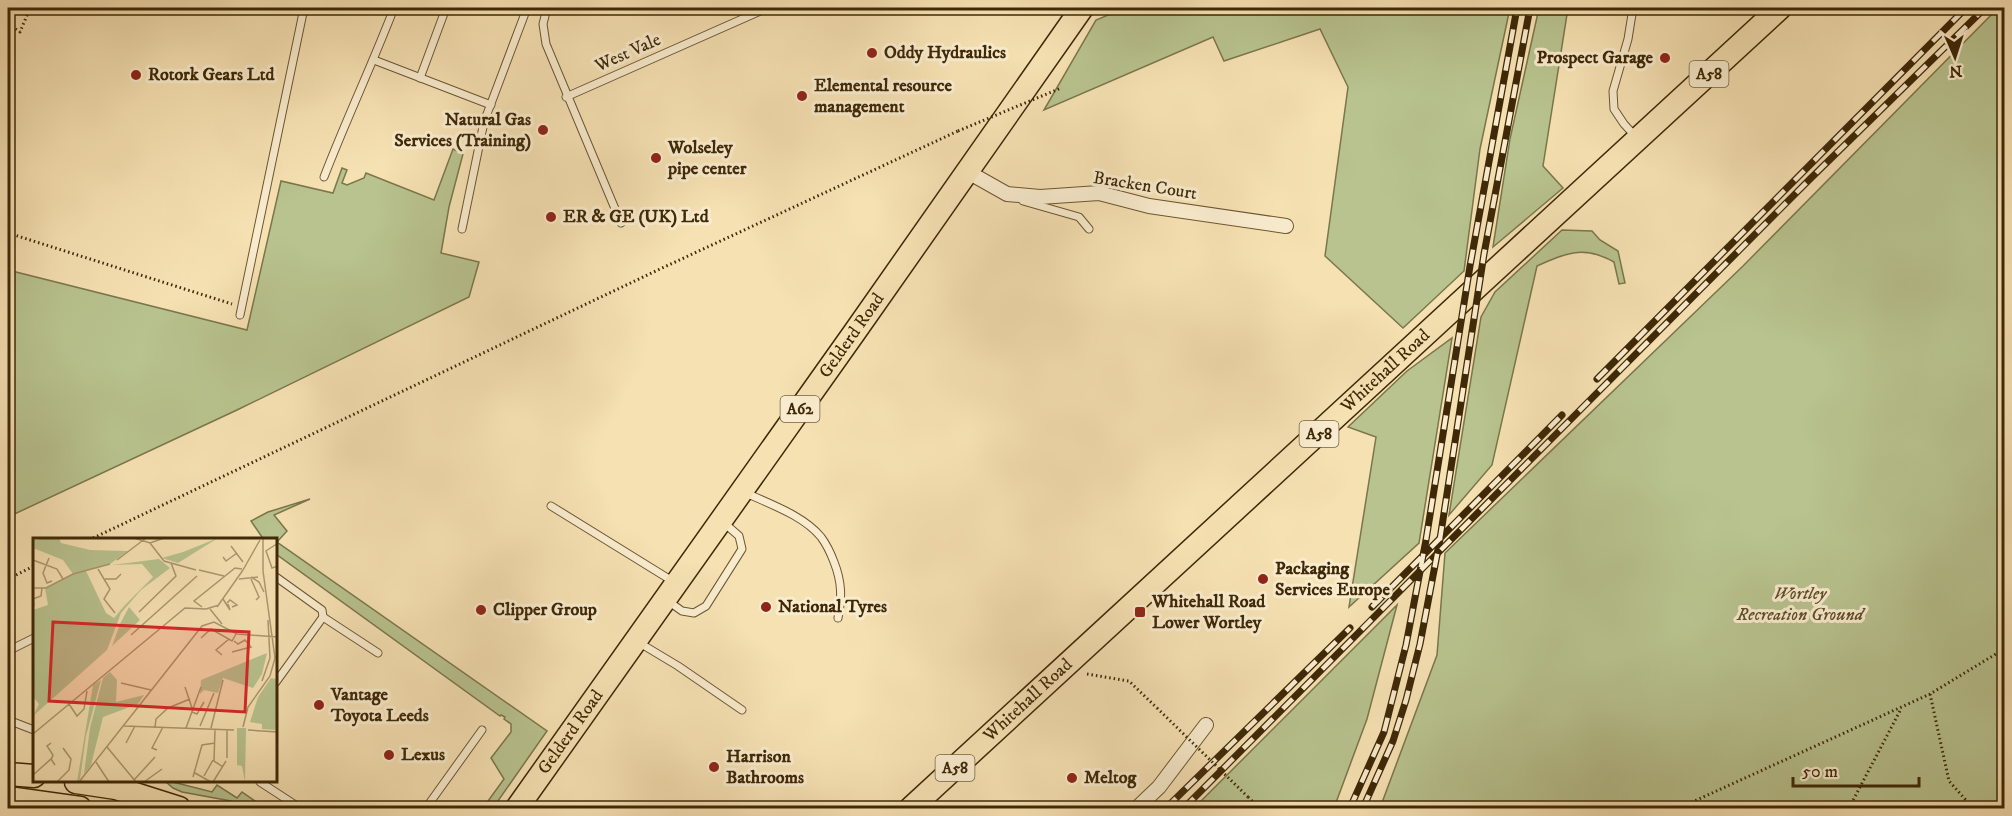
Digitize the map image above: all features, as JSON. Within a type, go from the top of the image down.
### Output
[{"type":"main road","name":"Gelderd Road","points":[[517,808],[1082,8]]},
{"type":"main road","name":"Whitehall Road","points":[[911,808],[1780,8]]},
{"type":"main road","points":[[8,774],[33,776]]},
{"type":"main road","points":[[83,783],[116,788],[134,787],[179,808]]},
{"type":"main road","points":[[8,798],[80,808]]},
{"type":"street","name":"Bracken Court","points":[[968,172],[1007,194],[1040,197],[1099,193],[1149,206],[1286,226]]},
{"type":"street","points":[[1137,808],[1160,787],[1206,725]]},
{"type":"lane","points":[[241,311],[304,8]]},
{"type":"lane","points":[[324,177],[394,8]]},
{"type":"lane","points":[[420,78],[446,8]]},
{"type":"lane","points":[[462,229],[484,122],[527,8]]},
{"type":"lane","points":[[547,8],[543,24],[546,44],[621,223]]},
{"type":"lane","name":"West Vale","points":[[567,97],[767,8]]},
{"type":"lane","points":[[1633,8],[1628,39],[1613,91],[1614,109],[1638,140]]},
{"type":"lane","points":[[374,60],[491,105]]},
{"type":"lane","points":[[1007,194],[1019,200],[1079,217],[1089,229]]},
{"type":"lane","points":[[742,491],[797,519],[820,536],[828,547],[841,584],[842,602],[838,618]]},
{"type":"lane","points":[[551,506],[671,591],[682,611],[694,613],[706,606],[742,549],[739,536],[721,520]]},
{"type":"lane","points":[[278,578],[322,610],[323,617],[278,679]]},
{"type":"lane","points":[[323,617],[378,653]]},
{"type":"lane","points":[[8,651],[33,638]]},
{"type":"lane","points":[[636,641],[678,666],[742,710]]},
{"type":"lane","points":[[8,720],[33,730]]},
{"type":"lane","points":[[426,808],[482,730]]},
{"type":"lane","points":[[262,783],[300,808]]},
{"type":"path","points":[[8,24],[20,32],[30,8]]},
{"type":"path","points":[[93,538],[618,288],[958,131],[1061,88]]},
{"type":"path","points":[[8,233],[241,311]]},
{"type":"path","points":[[8,579],[33,566]]},
{"type":"path","points":[[1679,808],[1930,694],[2004,649]]},
{"type":"path","points":[[1087,674],[1129,681],[1259,808]]},
{"type":"path","points":[[1930,694],[1949,781],[1973,808]]},
{"type":"path","points":[[1849,808],[1902,707]]},
{"type":"green space","points":[[1125,8],[1510,8],[1480,149],[1464,271],[1403,328],[1325,256],[1348,87],[1320,29],[1224,61],[1213,37],[1044,110],[1096,20]]},
{"type":"green space","points":[[1539,8],[1568,8],[1543,166],[1563,188],[1493,247],[1510,139]]},
{"type":"green space","name":"Wortley Recreation Ground","points":[[1998,8],[2004,8],[2004,808],[1380,808],[1437,655],[1445,553],[1743,266]]},
{"type":"green space","points":[[453,149],[463,154],[449,207],[441,253],[479,262],[469,297],[237,410],[8,517],[8,270],[247,330],[281,181],[333,193],[342,168],[347,170],[342,183],[347,185],[364,178],[366,173],[434,200]]},
{"type":"green space","points":[[1562,230],[1592,231],[1600,240],[1618,251],[1625,283],[1619,284],[1614,262],[1584,252],[1566,255],[1537,266],[1492,465],[1449,515],[1481,317],[1495,292]]},
{"type":"green space","points":[[1452,338],[1419,543],[1349,607],[1376,437],[1348,427],[1407,371]]},
{"type":"green space","points":[[310,499],[274,515],[287,531],[278,541],[278,538],[263,538],[251,521],[268,512]]},
{"type":"green space","points":[[278,543],[547,731],[493,808],[483,808],[504,779],[491,758],[511,732],[511,724],[504,719],[505,717],[500,716],[278,555]]},
{"type":"green space","points":[[1397,605],[1367,719],[1334,808],[1194,808]]},
{"type":"green space","points":[[167,783],[177,783],[212,792],[217,785],[237,798],[242,792],[265,808],[248,808],[231,801],[182,792]]},
{"type":"railway","points":[[1350,808],[1384,732],[1406,645],[1426,540],[1470,266],[1517,8]]},
{"type":"railway","points":[[1363,808],[1393,741],[1420,644],[1440,539],[1484,254],[1530,8]]},
{"type":"railway","points":[[1597,379],[1966,8]]},
{"type":"railway","points":[[1184,808],[1811,178],[1985,8]]},
{"type":"railway","points":[[1372,607],[1562,415]]},
{"type":"railway","points":[[1166,808],[1350,628]]},
{"type":"place","name":"Oddy Hydraulics","points":[[872,53]]},
{"type":"place","name":"Prospect Garage","points":[[1665,58]]},
{"type":"place","name":"Rotork Gears Ltd","points":[[136,75]]},
{"type":"place","name":"Elemental resource management","points":[[802,96]]},
{"type":"place","name":"Natural Gas Services (Training)","points":[[543,130]]},
{"type":"place","name":"Wolseley pipe center","points":[[656,158]]},
{"type":"place","name":"ER & GE (UK) Ltd","points":[[551,217]]},
{"type":"place","name":"Packaging Services Europe","points":[[1263,579]]},
{"type":"place","name":"National Tyres","points":[[766,607]]},
{"type":"place","name":"Clipper Group","points":[[481,610]]},
{"type":"place","name":"Whitehall Road Lower Wortley","points":[[1140,612]]},
{"type":"place","name":"Vantage Toyota Leeds","points":[[319,705]]},
{"type":"place","name":"Lexus","points":[[389,755]]},
{"type":"place","name":"Harrison Bathrooms","points":[[714,767]]},
{"type":"place","name":"Meltog","points":[[1072,778]]}]
